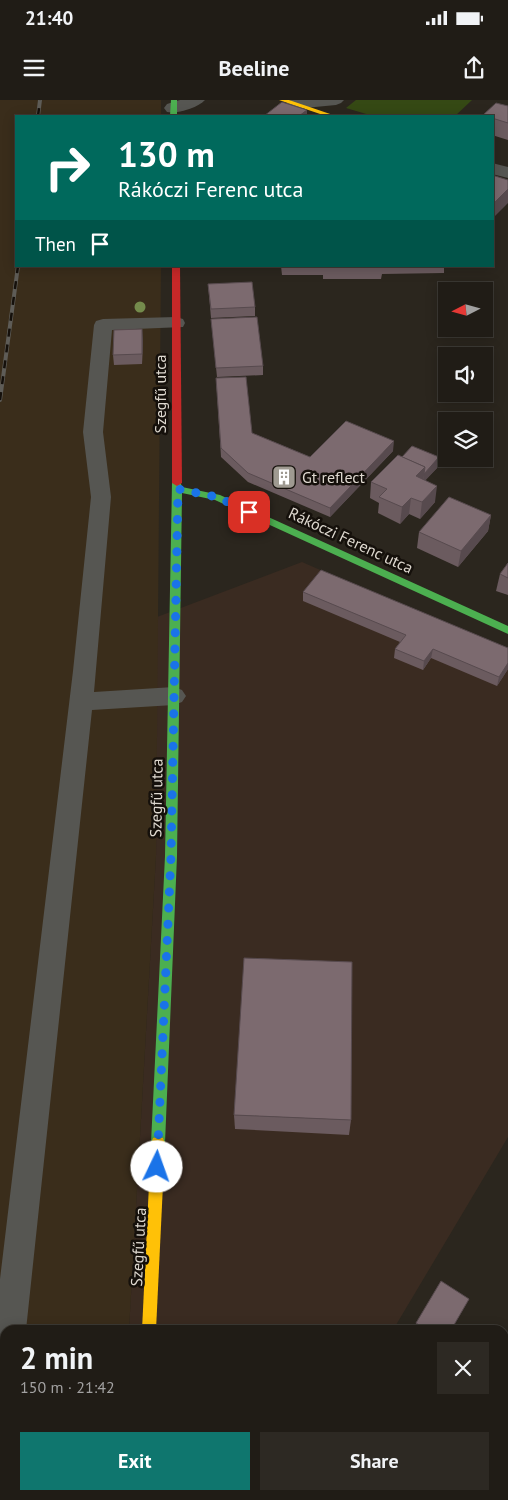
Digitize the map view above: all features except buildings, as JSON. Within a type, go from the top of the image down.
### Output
[{"type":"street","points":[[174,108],[196,100]]},
{"type":"street","points":[[288,102],[329,115]]},
{"type":"street","points":[[494,169],[508,173]]},
{"type":"street","name":"Szegfű utca","points":[[149,1325],[171,856],[178,489],[176,267]]},
{"type":"street","name":"Rákóczi Ferenc utca","points":[[178,489],[217,497],[508,630]]},
{"type":"lane","points":[[288,102],[336,100]]},
{"type":"lane","points":[[11,1325],[81,702],[102,497],[93,432],[103,325],[176,323]]},
{"type":"lane","points":[[81,702],[174,696]]},
{"type":"shaded area","points":[[0,100],[161,100],[161,115],[15,115],[15,267],[161,267],[156,856],[129,1325],[0,1325]]},
{"type":"shaded area","points":[[302,562],[508,652],[508,1137],[396,1325],[129,1325],[156,856],[157,617]]},
{"type":"green space","points":[[356,100],[472,100],[456,115],[370,115],[346,108]]},
{"type":"railway","points":[[38,115],[40,100]]},
{"type":"railway","points":[[0,400],[18,267]]},
{"type":"traffic: fast","points":[[174,100],[174,115]]},
{"type":"traffic: fast","points":[[158,1143],[171,856],[177,483]]},
{"type":"traffic: fast","points":[[177,489],[217,497],[508,630]]},
{"type":"traffic: slow","points":[[282,100],[329,115]]},
{"type":"traffic: slow","points":[[149,1325],[158,1143]]},
{"type":"traffic: jam","points":[[176,267],[177,483]]},
{"type":"place","name":"Gt reflect","points":[[284,477]]},
{"type":"route","points":[[157,1167],[171,856],[178,489],[217,497],[249,512]]}]
